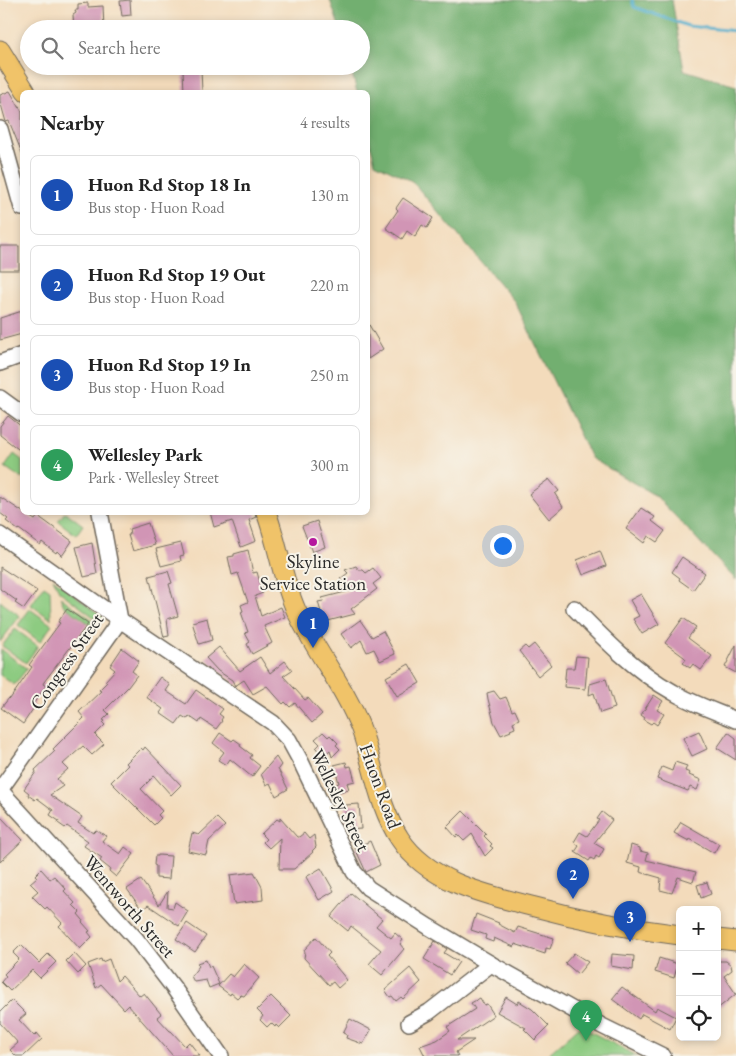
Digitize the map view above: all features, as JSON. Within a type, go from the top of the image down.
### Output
[{"type":"main road","points":[[0,50],[25,90]]},
{"type":"main road","name":"Huon Road","points":[[267,515],[296,609],[352,711],[360,729],[388,816],[400,840],[409,851],[429,868],[454,882],[505,899],[578,918],[638,930],[676,935]]},
{"type":"main road","points":[[721,939],[736,940]]},
{"type":"street","points":[[0,129],[20,201]]},
{"type":"street","points":[[0,363],[20,356]]},
{"type":"street","points":[[0,398],[20,413]]},
{"type":"street","name":"Congress Street","points":[[0,790],[120,620],[101,515]]},
{"type":"street","name":"Wellesley Street","points":[[0,535],[120,620],[273,724],[289,740],[354,872],[368,888],[491,964],[602,1026],[662,1056]]},
{"type":"street","points":[[574,608],[618,651],[650,678],[680,696],[736,720]]},
{"type":"street","name":"Wentworth Street","points":[[0,790],[136,939],[173,987],[221,1056]]},
{"type":"street","points":[[409,1024],[429,1012],[491,964]]},
{"type":"green space","points":[[330,0],[672,0],[684,70],[736,86],[736,580],[656,496],[591,458],[515,302],[412,181],[375,163],[370,143],[370,90],[356,90],[352,75],[370,75],[370,20],[337,20]]},
{"type":"green space","points":[[14,454],[20,458],[20,478],[5,467]]},
{"type":"green space","points":[[63,515],[69,515],[83,525],[76,535],[58,521]]},
{"type":"green space","points":[[53,578],[105,619],[99,621],[59,591]]},
{"type":"green space","points":[[44,586],[50,590],[51,619],[31,605]]},
{"type":"green space","points":[[60,597],[94,621],[95,625],[86,638],[82,635],[90,624],[64,606]]},
{"type":"green space","points":[[0,601],[20,616],[0,642]]},
{"type":"green space","points":[[30,609],[52,625],[40,642],[18,625]]},
{"type":"green space","points":[[15,629],[38,646],[26,663],[2,646]]},
{"type":"green space","points":[[1,649],[27,669],[14,685],[0,675]]},
{"type":"green space","points":[[580,1026],[637,1056],[546,1056]]},
{"type":"building","points":[[130,0],[131,15],[122,16],[120,1]]},
{"type":"building","points":[[88,3],[88,7],[103,6],[104,20],[73,20],[73,15],[76,13],[75,10],[78,10],[78,4]]},
{"type":"building","points":[[183,75],[201,75],[202,90],[184,90]]},
{"type":"building","points":[[10,91],[20,108],[20,148],[9,121],[6,122],[0,95]]},
{"type":"building","points":[[403,198],[433,218],[427,228],[422,225],[415,237],[407,231],[402,239],[386,228],[398,210],[396,208]]},
{"type":"building","points":[[0,246],[19,246],[19,270],[0,270]]},
{"type":"building","points":[[20,312],[20,335],[0,340],[0,318]]},
{"type":"building","points":[[370,326],[383,349],[370,358]]},
{"type":"building","points":[[8,416],[20,425],[20,450],[0,435],[0,426]]},
{"type":"building","points":[[549,479],[559,491],[555,494],[563,507],[549,519],[529,494]]},
{"type":"building","points":[[0,497],[20,510],[20,515],[27,515],[35,520],[38,516],[72,541],[62,556],[42,542],[40,545],[18,530],[6,521],[8,519],[0,513]]},
{"type":"building","points":[[641,508],[655,517],[652,521],[665,531],[657,542],[648,536],[644,543],[626,529]]},
{"type":"building","points":[[211,515],[256,515],[256,517],[249,520],[256,541],[241,547],[232,521],[214,527]]},
{"type":"building","name":"Skyline Service Station","points":[[317,521],[325,547],[312,552],[302,526]]},
{"type":"building","points":[[148,523],[155,545],[133,551],[128,535],[130,535],[129,529]]},
{"type":"building","points":[[92,543],[97,574],[84,577],[76,547]]},
{"type":"building","points":[[181,543],[184,555],[180,556],[181,561],[161,566],[156,549]]},
{"type":"building","points":[[248,550],[253,573],[257,572],[263,593],[255,596],[261,616],[281,607],[285,617],[264,626],[272,643],[252,654],[247,644],[250,642],[245,633],[248,632],[241,612],[243,611],[241,605],[248,602],[238,573],[232,575],[228,557]]},
{"type":"building","points":[[600,551],[606,566],[583,575],[577,560]]},
{"type":"building","points":[[682,557],[705,573],[693,590],[679,580],[680,578],[672,572]]},
{"type":"building","points":[[356,566],[359,570],[363,570],[366,573],[373,568],[381,578],[373,584],[377,589],[351,609],[355,614],[324,622],[318,602],[323,601],[322,598],[349,591],[340,579],[348,573],[345,570]]},
{"type":"building","points":[[0,567],[37,591],[24,609],[15,603],[17,601],[0,589]]},
{"type":"building","points":[[168,571],[172,583],[169,584],[178,616],[167,619],[169,636],[164,637],[149,576]]},
{"type":"building","points":[[641,594],[659,624],[642,634],[633,619],[639,616],[630,600]]},
{"type":"building","points":[[67,609],[88,624],[44,682],[43,684],[46,686],[33,704],[35,706],[23,724],[1,708],[10,699],[32,667],[29,665],[60,623],[58,622]]},
{"type":"building","points":[[207,618],[212,640],[199,644],[192,622]]},
{"type":"building","points":[[683,618],[696,627],[688,638],[712,656],[701,670],[693,664],[690,668],[683,663],[686,659],[665,643]]},
{"type":"building","points":[[360,620],[372,637],[383,631],[395,654],[380,661],[374,649],[367,652],[361,640],[351,648],[341,634]]},
{"type":"building","points":[[534,644],[551,665],[538,676],[519,651],[525,646],[528,649]]},
{"type":"building","points":[[736,645],[736,673],[725,667]]},
{"type":"building","points":[[219,647],[240,671],[260,657],[270,673],[285,661],[292,670],[283,676],[305,700],[308,698],[322,714],[312,723],[295,703],[290,707],[285,702],[283,704],[267,686],[253,694],[244,680],[235,686],[232,680],[218,671],[206,658]]},
{"type":"building","points":[[122,648],[139,661],[132,671],[137,675],[105,710],[109,714],[103,720],[105,725],[95,735],[104,744],[92,755],[83,746],[63,764],[68,769],[57,779],[63,786],[50,795],[82,817],[78,823],[93,833],[96,830],[106,836],[102,841],[120,854],[125,847],[134,854],[116,877],[100,861],[102,858],[84,846],[88,841],[67,826],[65,828],[58,823],[59,821],[50,815],[53,810],[37,798],[35,800],[28,795],[29,793],[24,789],[36,772],[35,770],[55,751],[53,749],[84,718],[79,712],[101,691],[99,690],[115,670],[110,666]]},
{"type":"building","points":[[576,656],[588,657],[585,689],[564,687],[566,668],[574,668]]},
{"type":"building","points":[[409,664],[420,683],[397,696],[386,677]]},
{"type":"building","points":[[160,677],[170,685],[166,691],[186,704],[196,690],[223,709],[219,714],[223,717],[222,721],[216,729],[201,719],[199,723],[189,716],[187,719],[182,716],[176,724],[160,713],[163,709],[146,697]]},
{"type":"building","points":[[606,679],[615,708],[600,713],[594,693],[589,695],[590,684]]},
{"type":"building","points":[[494,691],[500,699],[506,697],[512,711],[515,710],[519,719],[513,722],[515,728],[501,735],[494,722],[487,693]]},
{"type":"building","points":[[654,695],[663,701],[657,710],[664,714],[657,725],[644,720],[645,718],[641,715]]},
{"type":"building","points":[[699,731],[707,749],[692,756],[683,738]]},
{"type":"building","points":[[323,732],[328,737],[330,735],[338,743],[336,745],[340,749],[332,757],[330,750],[323,756],[316,748],[320,744],[315,739]]},
{"type":"building","points":[[728,732],[736,738],[736,760],[717,748]]},
{"type":"building","points":[[220,733],[232,741],[234,739],[241,744],[240,746],[252,755],[250,758],[260,766],[252,777],[230,759],[226,765],[218,760],[224,752],[213,743]]},
{"type":"building","points":[[145,747],[181,785],[171,795],[154,776],[141,789],[162,811],[158,815],[161,818],[154,825],[111,782],[128,765],[126,763],[141,748],[143,750]]},
{"type":"building","points":[[276,757],[281,765],[278,769],[288,789],[276,796],[270,783],[266,785],[261,774]]},
{"type":"building","points":[[346,762],[347,767],[351,766],[355,781],[347,783],[349,789],[339,792],[336,784],[339,783],[334,765]]},
{"type":"building","points":[[675,762],[687,766],[685,771],[690,773],[689,775],[701,780],[697,790],[690,787],[688,791],[657,779],[662,767],[672,771]]},
{"type":"building","points":[[359,804],[361,829],[348,830],[348,822],[345,822],[346,805]]},
{"type":"building","points":[[463,811],[486,834],[484,836],[492,844],[490,846],[493,848],[485,856],[472,834],[464,841],[458,835],[456,837],[447,827]]},
{"type":"building","points":[[602,812],[612,820],[594,843],[604,849],[599,858],[596,856],[594,860],[591,858],[589,861],[575,852],[579,846],[574,842],[580,832],[587,836],[599,820],[597,819]]},
{"type":"building","points":[[0,816],[23,840],[0,862]]},
{"type":"building","points":[[217,818],[225,826],[209,841],[206,855],[188,851],[192,833],[199,835]]},
{"type":"building","points":[[280,818],[297,837],[304,833],[309,839],[314,835],[316,847],[294,869],[279,869],[280,838],[269,848],[263,842],[266,839],[261,834],[277,819],[280,821]]},
{"type":"building","points":[[681,822],[719,844],[714,853],[690,839],[689,841],[674,833]]},
{"type":"building","points":[[370,841],[380,865],[366,872],[355,848]]},
{"type":"building","points":[[631,845],[640,848],[640,851],[648,853],[646,860],[696,872],[693,882],[678,877],[672,893],[660,890],[661,878],[640,872],[641,867],[627,863]]},
{"type":"building","points":[[155,856],[171,856],[169,879],[156,878],[156,866],[154,865]]},
{"type":"building","points":[[321,868],[334,891],[319,900],[306,877]]},
{"type":"building","points":[[41,869],[50,879],[54,876],[66,889],[64,891],[75,903],[73,905],[80,912],[78,914],[83,920],[82,922],[90,931],[88,932],[92,937],[80,949],[59,926],[62,923],[47,907],[45,909],[32,896],[38,891],[30,883],[37,877],[35,875]]},
{"type":"building","points":[[254,872],[262,887],[263,900],[234,904],[230,875]]},
{"type":"building","points":[[141,880],[159,905],[168,891],[167,907],[173,908],[175,902],[188,911],[179,926],[148,905],[142,910],[127,889]]},
{"type":"building","points":[[707,882],[711,894],[701,898],[697,885]]},
{"type":"building","points":[[351,893],[382,919],[376,926],[391,938],[395,933],[403,940],[400,944],[404,949],[382,975],[369,964],[381,950],[351,926],[348,931],[331,917]]},
{"type":"building","points":[[476,914],[499,923],[515,933],[518,927],[554,938],[550,949],[546,948],[545,954],[515,944],[514,947],[494,938],[493,942],[485,939],[486,935],[471,930]]},
{"type":"building","points":[[187,923],[206,936],[195,952],[176,939]]},
{"type":"building","points":[[316,937],[330,953],[327,956],[347,980],[338,988],[333,982],[329,985],[304,958],[304,950]]},
{"type":"building","points":[[435,941],[447,949],[444,953],[459,962],[450,975],[424,959]]},
{"type":"building","points":[[21,945],[39,963],[48,954],[56,962],[40,978],[32,970],[10,991],[1,982],[6,976],[4,974],[19,959],[13,953]]},
{"type":"building","points":[[74,953],[86,966],[78,974],[66,961]]},
{"type":"building","points":[[574,953],[588,962],[578,974],[565,963]]},
{"type":"building","points":[[612,954],[634,956],[633,970],[611,966]]},
{"type":"building","points":[[659,958],[676,963],[674,978],[655,972]]},
{"type":"building","points":[[101,959],[102,962],[109,959],[117,981],[122,976],[140,996],[144,993],[161,1014],[157,1017],[185,1046],[189,1042],[200,1056],[173,1056],[128,1005],[124,1009],[101,984],[96,988],[88,964]]},
{"type":"building","points":[[206,960],[209,967],[211,966],[219,984],[209,988],[206,980],[194,982],[191,976],[199,966],[197,963]]},
{"type":"building","points":[[721,961],[726,961],[731,965],[732,970],[724,976],[736,994],[721,1006]]},
{"type":"building","points":[[244,964],[259,978],[244,996],[240,995],[237,998],[218,986],[229,974],[233,977]]},
{"type":"building","points":[[410,968],[421,982],[403,999],[401,997],[396,1001],[385,990]]},
{"type":"building","points":[[622,987],[655,1011],[657,1007],[676,1017],[670,1029],[642,1014],[639,1019],[612,999]]},
{"type":"building","points":[[271,996],[291,1016],[279,1028],[271,1023],[267,1027],[260,1020],[263,1016],[257,1010]]},
{"type":"building","points":[[506,997],[517,1004],[519,1001],[532,1009],[549,1026],[535,1040],[524,1029],[526,1028],[497,1012]]},
{"type":"building","points":[[480,998],[484,1005],[487,1004],[494,1015],[457,1040],[474,1040],[456,1052],[458,1056],[425,1056],[420,1046],[437,1040],[450,1031],[447,1027],[475,1009],[471,1003]]},
{"type":"building","points":[[12,1000],[26,1014],[19,1020],[34,1036],[37,1033],[42,1039],[24,1056],[16,1056],[10,1050],[18,1043],[0,1023],[0,1012]]},
{"type":"building","points":[[350,1019],[371,1030],[363,1044],[346,1038],[347,1035],[343,1033]]},
{"type":"waterway","points":[[632,0],[634,7],[688,26],[736,31]]},
{"type":"place","name":"Skyline Service Station","points":[[313,542]]},
{"type":"place","name":"Huon Rd Stop 18 In","points":[[313,648]]},
{"type":"place","name":"Huon Rd Stop 19 Out","points":[[573,899]]},
{"type":"place","name":"Huon Rd Stop 19 In","points":[[630,942]]},
{"type":"place","name":"Wellesley Park","points":[[586,1041]]}]
